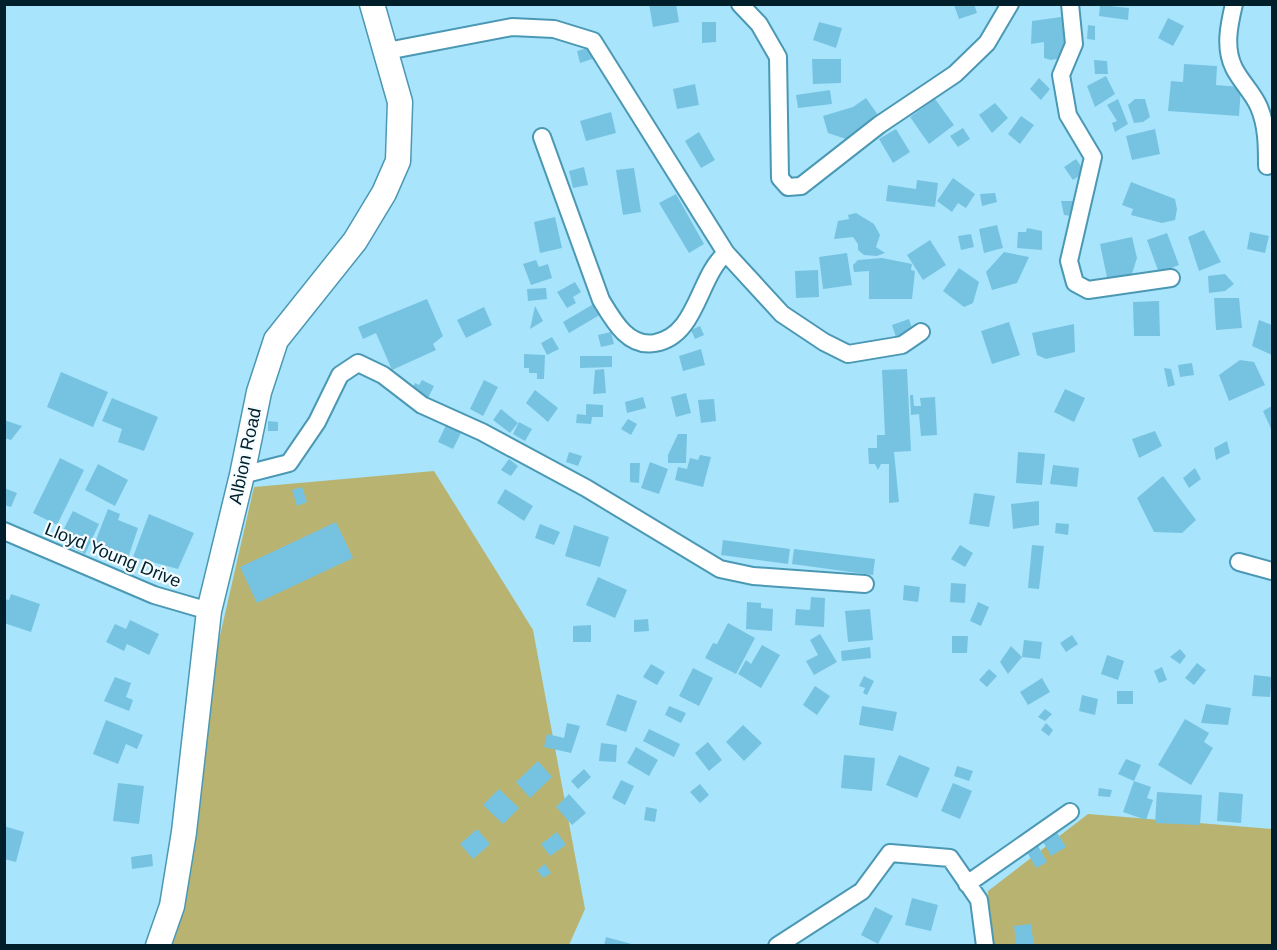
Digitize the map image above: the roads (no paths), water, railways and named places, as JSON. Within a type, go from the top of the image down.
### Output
[{"type":"street","name":"Albion Road","points":[[158,945],[172,906],[184,832],[209,611],[242,475],[259,392],[276,340],[355,241],[384,193],[398,161],[400,102],[372,4]]},
{"type":"street","points":[[740,4],[759,24],[778,57],[780,178],[788,187],[794,188],[801,186],[879,125],[955,74],[987,43],[1010,4]]},
{"type":"street","points":[[1070,4],[1074,44],[1061,75],[1068,115],[1093,157],[1069,261],[1076,283],[1088,290],[1171,278]]},
{"type":"street","points":[[1234,4],[1228,28],[1229,49],[1234,67],[1259,105],[1266,126],[1267,166]]},
{"type":"street","points":[[387,51],[512,27],[554,29],[592,41],[726,253],[782,314],[824,342],[848,354],[902,345],[921,332]]},
{"type":"street","points":[[542,137],[601,300],[613,321],[639,343],[664,342],[676,333],[691,314],[712,268],[726,253]]},
{"type":"street","points":[[242,475],[289,463],[317,422],[340,375],[358,363],[383,375],[422,405],[482,432],[586,488],[720,568],[753,576],[865,584]]},
{"type":"street","name":"Lloyd Young Drive","points":[[4,531],[154,595],[209,611]]},
{"type":"street","points":[[1239,562],[1272,572]]},
{"type":"street","points":[[968,884],[1070,812]]},
{"type":"street","points":[[777,945],[862,891],[890,853],[950,858],[979,900],[985,945]]}]
